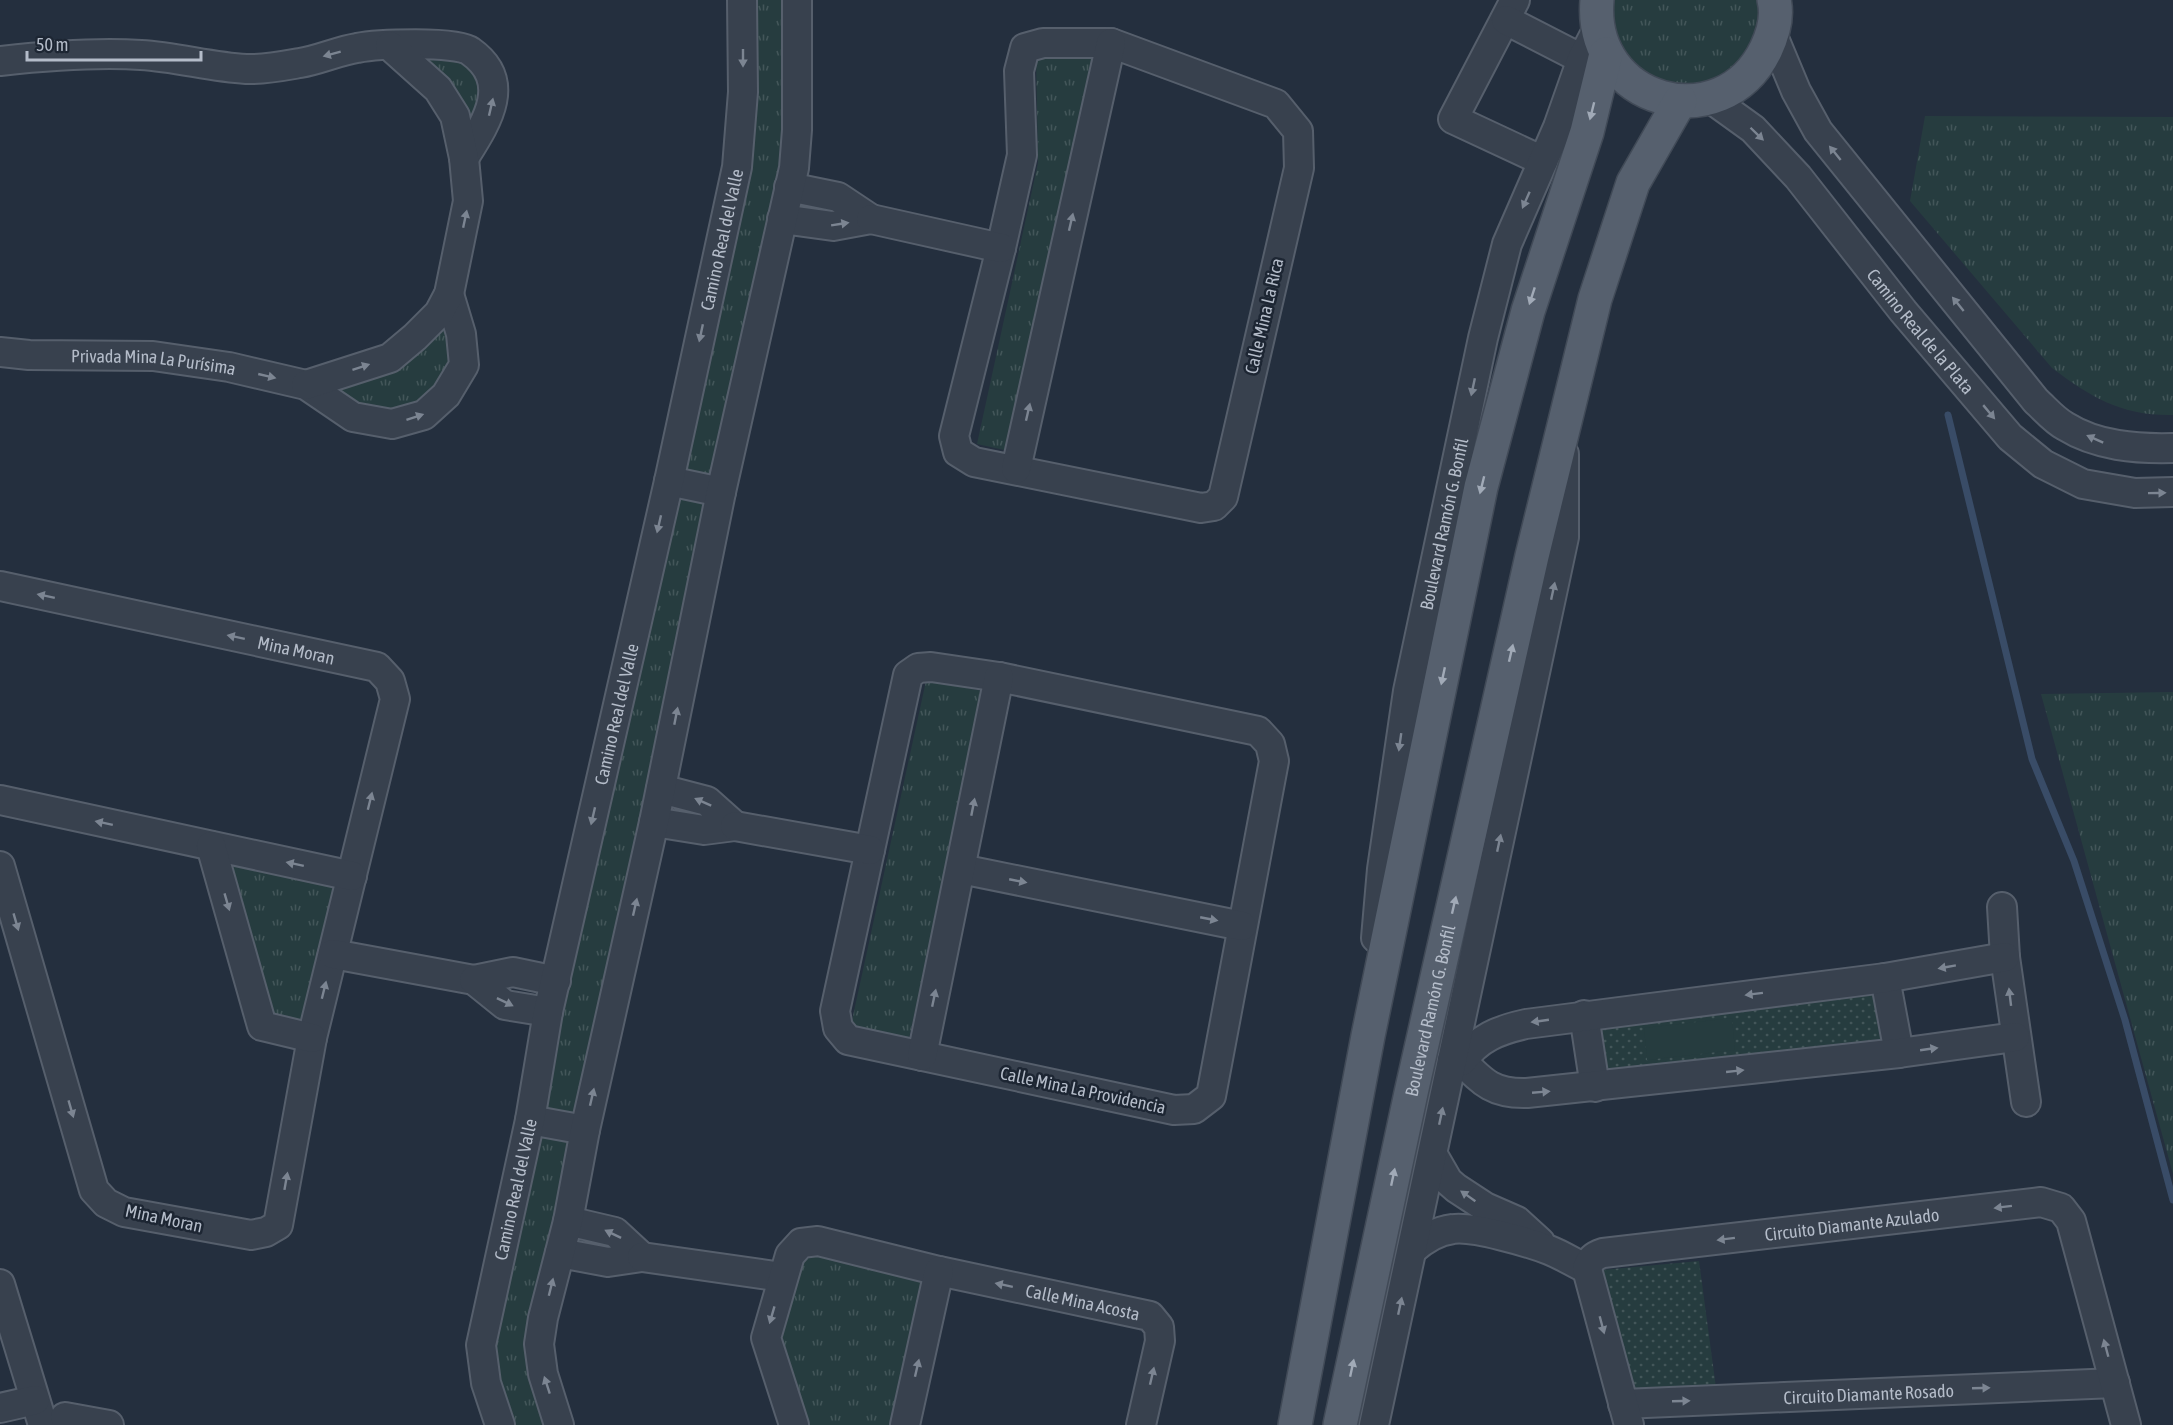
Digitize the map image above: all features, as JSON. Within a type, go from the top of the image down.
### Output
[{"type":"main road","points":[[1593,26],[1624,78],[1650,94],[1695,100],[1738,85],[1759,64],[1773,36],[1776,8],[1774,0]]},
{"type":"main road","name":"Boulevard Ramón G. Bonfil","points":[[1295,1425],[1368,1036],[1481,487],[1528,311],[1587,132],[1593,26]]},
{"type":"main road","name":"Boulevard Ramón G. Bonfil","points":[[1340,1425],[1414,1083],[1564,421],[1595,299],[1633,183],[1695,100]]},
{"type":"street","name":"Camino Real del Valle","points":[[500,1425],[486,1383],[481,1345],[531,1120],[548,1012],[669,481],[737,167],[743,92],[742,0]]},
{"type":"street","points":[[560,1425],[543,1374],[539,1344],[568,1221],[585,1130],[654,822],[721,492],[794,168],[797,130],[797,0]]},
{"type":"street","points":[[1543,161],[1453,119],[1510,10],[1593,26]]},
{"type":"street","name":"Boulevard Ramón G. Bonfil","points":[[1368,1036],[1382,869],[1408,691],[1481,350],[1507,244],[1558,127],[1593,26]]},
{"type":"street","points":[[1773,36],[1796,91],[1818,131],[2037,401],[2064,426],[2104,443],[2148,449],[2173,448]]},
{"type":"street","name":"Calle Mina La Rica","points":[[1043,43],[1111,43],[1276,104],[1298,131],[1299,168],[1223,497],[1214,506],[1201,508],[974,462],[958,452],[954,436],[1022,155],[1019,71],[1025,48],[1043,43]]},
{"type":"street","points":[[1016,469],[1111,43]]},
{"type":"street","points":[[0,61],[92,55],[142,55],[247,69],[302,63],[358,47],[440,44],[467,48],[486,64],[491,79],[493,98],[488,120],[464,158]]},
{"type":"street","name":"Privada Mina La Purísima","points":[[306,385],[390,358],[439,313],[449,294],[468,201],[464,158],[455,116],[438,89],[390,46]]},
{"type":"street","name":"Camino Real de la Plata","points":[[1695,100],[1753,129],[1798,177],[1904,311],[2010,437],[2043,464],[2083,484],[2135,493],[2173,492]]},
{"type":"street","points":[[789,187],[838,197],[871,219],[1001,248]]},
{"type":"street","points":[[782,219],[832,226],[871,219]]},
{"type":"street","name":"Privada Mina La Purísima","points":[[0,352],[30,355],[153,356],[229,368],[306,385],[353,417],[392,424],[424,415],[446,395],[464,365],[461,334],[449,294]]},
{"type":"street","name":"Boulevard Ramón G. Bonfil","points":[[1374,1425],[1432,1155],[1457,1060],[1564,537],[1564,421]]},
{"type":"street","points":[[669,481],[721,492]]},
{"type":"street","name":"Mina Moran","points":[[0,586],[377,667],[390,681],[394,699],[312,1038],[278,1225],[266,1232],[251,1235],[124,1212],[106,1203],[94,1190],[0,866]]},
{"type":"street","name":"Calle Mina La Providencia","points":[[931,667],[999,677],[1258,731],[1270,744],[1274,761],[1211,1096],[1194,1109],[1174,1110],[848,1040],[838,1028],[835,1011],[908,675],[918,668],[931,667]]},
{"type":"street","points":[[922,1056],[999,677]]},
{"type":"street","points":[[661,789],[707,801],[735,826]]},
{"type":"street","points":[[0,800],[352,876]]},
{"type":"street","points":[[654,822],[704,830],[735,826],[870,850]]},
{"type":"street","points":[[211,846],[262,1026],[312,1038]]},
{"type":"street","points":[[961,869],[1242,926]]},
{"type":"street","points":[[2002,907],[2005,957],[2026,1102]]},
{"type":"street","points":[[333,954],[474,980],[513,972],[556,981]]},
{"type":"street","points":[[2005,957],[1885,978],[1526,1024],[1504,1029],[1476,1043],[1457,1060],[1485,1084],[1512,1094],[1899,1053],[2015,1037]]},
{"type":"street","points":[[1885,978],[1899,1053]]},
{"type":"street","points":[[474,980],[505,1005],[548,1012]]},
{"type":"street","points":[[1584,1015],[1595,1087]]},
{"type":"street","points":[[531,1120],[585,1130]]},
{"type":"street","points":[[1432,1155],[1448,1181],[1456,1188],[1485,1207],[1517,1221],[1549,1250]]},
{"type":"street","name":"Circuito Diamante Azulado","points":[[1587,1269],[1594,1256],[1604,1253],[2041,1202],[2061,1208],[2071,1221],[2126,1425]]},
{"type":"street","points":[[568,1221],[615,1232],[642,1257]]},
{"type":"street","points":[[1412,1250],[1436,1233],[1467,1228],[1549,1250],[1587,1269],[1626,1414]]},
{"type":"street","name":"Calle Mina Acosta","points":[[794,1425],[766,1338],[790,1255],[801,1243],[818,1241],[939,1271],[1150,1316],[1159,1327],[1160,1341],[1141,1425]]},
{"type":"street","points":[[560,1253],[608,1262],[642,1257],[782,1277]]},
{"type":"street","points":[[905,1425],[939,1271]]},
{"type":"street","points":[[0,1284],[48,1414]]},
{"type":"street","name":"Circuito Diamante Rosado","points":[[1626,1414],[2115,1383]]},
{"type":"street","points":[[0,1408],[109,1425]]},
{"type":"green space","points":[[742,0],[797,0],[797,130],[543,1318],[559,1425],[500,1425],[488,1308],[737,167]]},
{"type":"green space","points":[[1582,0],[1774,0],[1738,85],[1650,94]]},
{"type":"green space","points":[[440,44],[491,79],[464,158],[455,116],[390,46]]},
{"type":"green space","points":[[1036,56],[1092,57],[1009,451],[977,444],[1038,163]]},
{"type":"green space","points":[[1925,116],[2173,117],[2173,415],[2138,412],[2108,403],[2052,368],[1910,201]]},
{"type":"green space","points":[[439,313],[464,365],[392,424],[306,385],[361,368]]},
{"type":"green space","points":[[926,681],[983,691],[909,1038],[851,1025]]},
{"type":"green space","points":[[2173,692],[2173,1174],[2041,694]]},
{"type":"green space","points":[[211,846],[352,876],[312,1038],[262,1026]]},
{"type":"green space","points":[[1876,992],[1881,1039],[1598,1074],[1592,1027]]},
{"type":"green space","points":[[1732,1018],[1735,1050],[1647,1060],[1644,1028]]},
{"type":"green space","points":[[801,1243],[939,1271],[905,1425],[794,1425],[766,1338]]},
{"type":"green space","points":[[1699,1261],[1717,1395],[1636,1396],[1602,1270]]},
{"type":"waterway","points":[[1948,415],[2032,759],[2074,861],[2125,1020],[2173,1200]]}]
